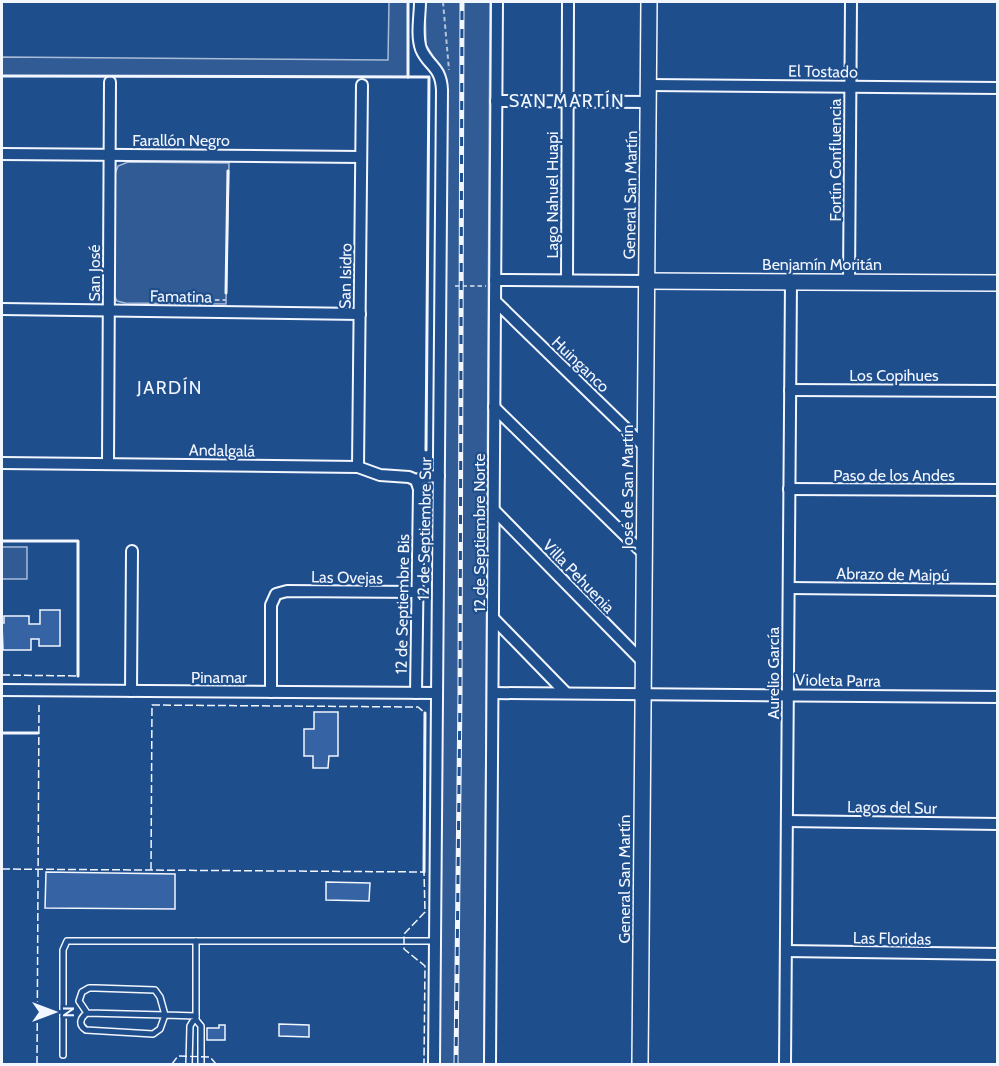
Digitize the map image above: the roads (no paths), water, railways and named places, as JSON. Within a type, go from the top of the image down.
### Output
[{"type":"main road","name":"General San Martín","points":[[647,281],[649,2]]},
{"type":"main road","name":"Benjamín Moritán","points":[[647,281],[998,283]]},
{"type":"main road","name":"José de San Martín","points":[[643,693],[647,281]]},
{"type":"main road","name":"General San Martín","points":[[640,1065],[643,693]]},
{"type":"street","name":"12 de Septiembre Sur","points":[[420,2],[420,46],[438,71],[442,85],[434,1065]]},
{"type":"street","name":"12 de Septiembre Norte","points":[[490,1065],[497,2]]},
{"type":"street","name":"Lago Nahuel Huapi","points":[[567,280],[568,2]]},
{"type":"street","name":"Fortín Confluencia","points":[[849,282],[851,2]]},
{"type":"street","name":"San José","points":[[108,464],[110,82]]},
{"type":"street","name":"San Isidro","points":[[358,467],[362,85]]},
{"type":"street","name":"El Tostado","points":[[649,85],[998,88]]},
{"type":"street","points":[[496,101],[648,102]]},
{"type":"street","name":"Farallón Negro","points":[[2,154],[361,157]]},
{"type":"street","points":[[495,280],[647,281]]},
{"type":"street","name":"Aurelio García","points":[[785,1065],[791,282]]},
{"type":"street","name":"Huinganco","points":[[495,301],[645,447]]},
{"type":"street","name":"Famatina","points":[[2,309],[360,314]]},
{"type":"street","name":"Los Copihues","points":[[790,390],[998,391]]},
{"type":"street","points":[[494,406],[644,554]]},
{"type":"street","name":"Andalgalá","points":[[2,463],[358,467],[380,475],[409,477],[416,480],[439,476]]},
{"type":"street","name":"12 de Septiembre Bis","points":[[416,480],[419,487],[416,693]]},
{"type":"street","name":"Paso de los Andes","points":[[789,489],[998,490]]},
{"type":"street","name":"Villa Pehuenia","points":[[494,510],[644,663]]},
{"type":"street","points":[[131,691],[132,551]]},
{"type":"street","name":"Abrazo de Maipú","points":[[789,588],[998,590]]},
{"type":"street","name":"Las Ovejas","points":[[270,692],[271,605],[276,594],[287,591],[417,592]]},
{"type":"street","points":[[493,618],[566,693]]},
{"type":"street","name":"Pinamar","points":[[2,690],[437,693]]},
{"type":"street","points":[[493,693],[643,693]]},
{"type":"street","name":"Violeta Parra","points":[[643,693],[998,697]]},
{"type":"street","name":"Lagos del Sur","points":[[787,821],[998,824]]},
{"type":"street","name":"Las Floridas","points":[[786,951],[998,954]]},
{"type":"lane","points":[[63,1055],[63,950],[65,943],[73,940],[435,941]]},
{"type":"lane","points":[[196,940],[196,1018],[201,1026],[201,1065]]},
{"type":"lane","points":[[87,1013],[79,1000],[82,992],[89,988],[155,990],[160,997],[165,1015],[160,1029],[153,1034],[86,1030],[81,1027],[82,1016],[87,1013],[165,1015],[196,1018]]},
{"type":"lane","points":[[189,1065],[190,1026],[196,1018]]},
{"type":"railway","points":[[456,1064],[460,693],[462,2]]},
{"type":"district","name":"SAN MARTÍN","points":[[567,101]]},
{"type":"district","name":"JARDÍN","points":[[170,388]]}]
